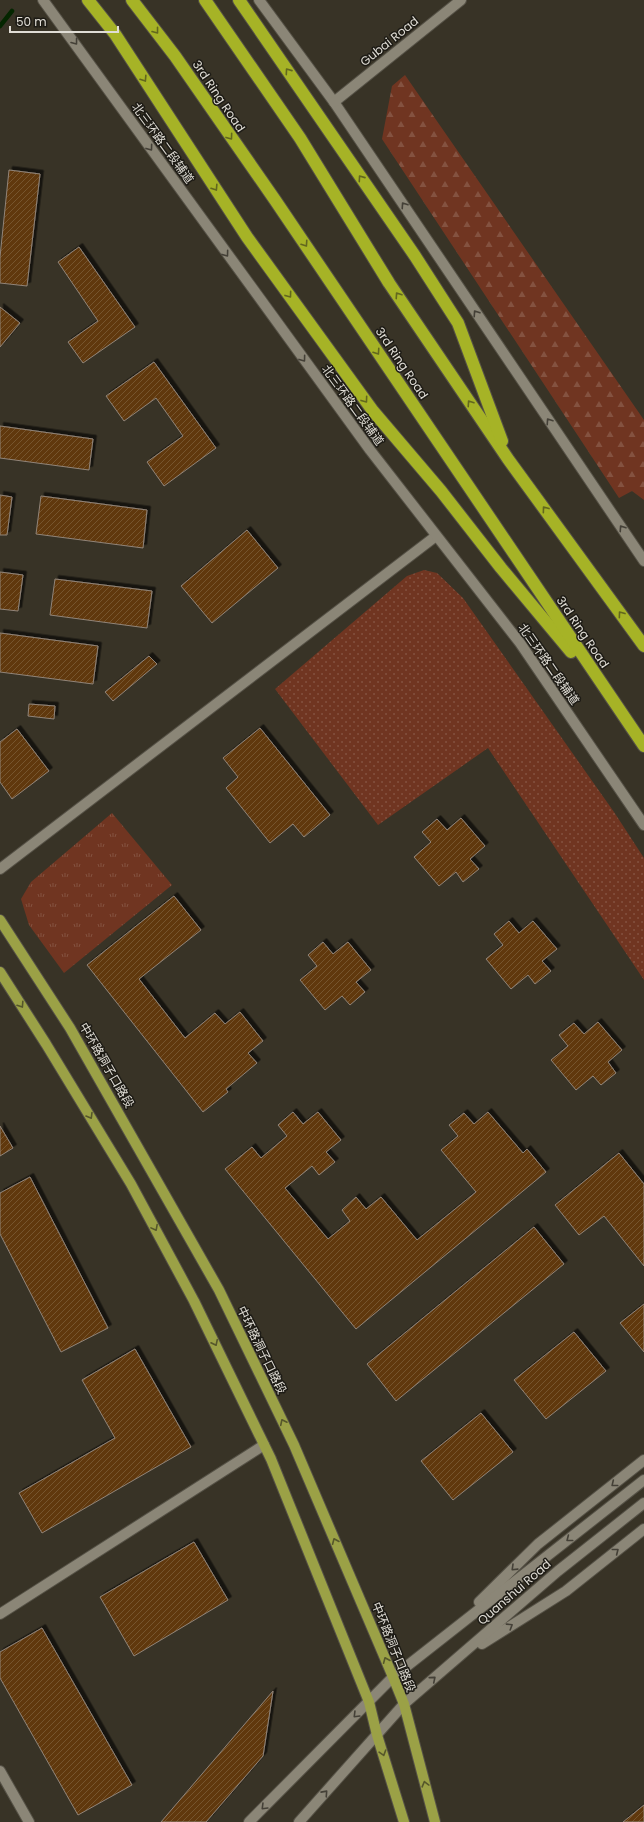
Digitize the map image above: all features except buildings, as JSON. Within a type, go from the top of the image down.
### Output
[{"type":"highway","points":[[88,0],[116,34],[247,237],[373,411],[440,491],[501,568],[610,698]]},
{"type":"highway","name":"3rd Ring Road","points":[[132,0],[175,56],[275,200],[610,698],[644,746]]},
{"type":"highway","points":[[205,0],[300,138],[390,283],[508,459],[642,642]]},
{"type":"highway","points":[[239,0],[415,256],[458,323],[508,459]]},
{"type":"main road","name":"北三环路二段辅道","points":[[43,0],[356,431],[520,643],[644,825]]},
{"type":"main road","points":[[259,0],[334,102],[644,560]]},
{"type":"main road","name":"Gubai Road","points":[[334,102],[461,0]]},
{"type":"main road","points":[[0,869],[436,536]]},
{"type":"main road","name":"中环路洞子口路段","points":[[0,920],[70,1028],[219,1290],[294,1445],[404,1704],[435,1822]]},
{"type":"main road","points":[[0,972],[46,1044],[131,1184],[194,1301],[264,1445],[369,1702],[377,1735],[404,1822]]},
{"type":"main road","points":[[0,1614],[264,1445]]},
{"type":"main road","points":[[442,1639],[538,1544],[644,1460]]},
{"type":"main road","points":[[249,1822],[393,1677],[644,1480]]},
{"type":"main road","name":"Quanshui Road","points":[[299,1822],[404,1704],[558,1571],[644,1503]]},
{"type":"main road","points":[[453,1662],[566,1591],[644,1529]]},
{"type":"main road","points":[[0,1771],[29,1822]]},
{"type":"green space","points":[[405,75],[644,420],[644,500],[632,491],[619,498],[382,139],[392,86]]},
{"type":"green space","points":[[424,570],[437,573],[463,598],[614,812],[644,858],[644,980],[488,748],[378,825],[275,689],[407,576]]},
{"type":"green space","points":[[112,813],[172,885],[64,973],[29,925],[21,899],[31,882]]},
{"type":"waterway","points":[[0,26],[12,11]]}]
